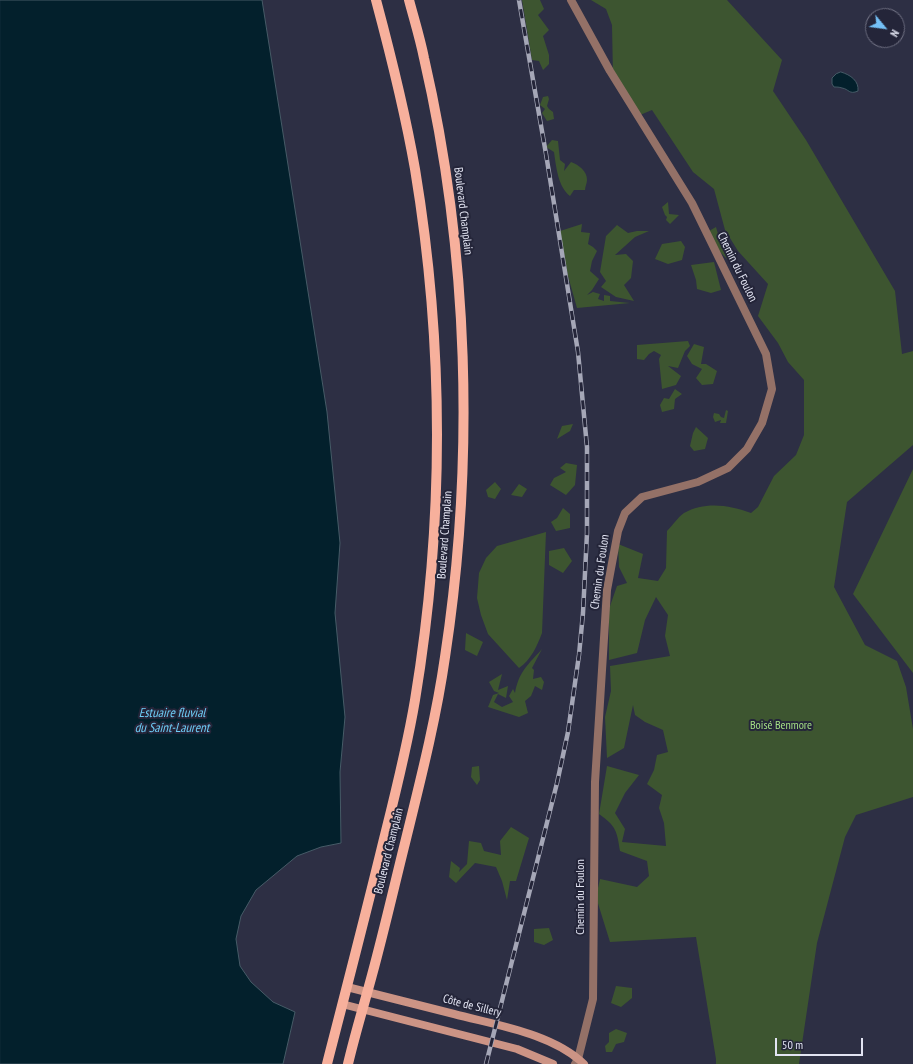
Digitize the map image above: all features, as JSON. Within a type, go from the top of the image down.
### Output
[{"type":"main road","name":"Boulevard Champlain","points":[[327,1064],[403,761],[415,700],[424,638],[434,519],[437,455],[434,340],[428,260],[413,160],[395,74],[376,0]]},
{"type":"main road","name":"Boulevard Champlain","points":[[348,1064],[418,792],[433,727],[446,651],[460,520],[464,398],[463,349],[455,245],[435,108],[424,56],[409,0]]},
{"type":"street","name":"Chemin du Foulon","points":[[571,0],[610,71],[692,203],[766,354],[772,389],[762,423],[747,449],[728,468],[698,482],[642,497],[625,513],[618,531],[607,590],[595,782],[594,999],[579,1062]]},
{"type":"street","name":"Côte de Sillery","points":[[347,988],[518,1031],[558,1046],[579,1062]]},
{"type":"street","points":[[342,1004],[517,1049],[553,1064]]},
{"type":"green space","points":[[522,0],[540,0],[544,9],[538,15],[549,30],[543,36],[549,55],[549,64],[543,70],[539,61],[532,60]]},
{"type":"green space","name":"Boisé Benmore","points":[[591,0],[727,0],[782,60],[773,91],[806,140],[895,291],[902,354],[913,351],[913,445],[847,502],[834,587],[865,645],[897,661],[906,687],[913,729],[913,797],[856,815],[845,837],[817,943],[799,1064],[716,1064],[696,937],[610,942],[596,897],[600,879],[637,887],[649,876],[647,861],[620,851],[615,830],[609,822],[599,814],[607,766],[639,775],[625,793],[615,813],[625,829],[622,842],[666,846],[664,823],[659,808],[662,795],[647,784],[654,770],[657,755],[668,752],[663,730],[645,722],[635,715],[633,705],[624,748],[607,758],[605,717],[611,691],[610,666],[670,656],[665,636],[668,615],[656,597],[645,620],[637,653],[609,660],[609,609],[617,586],[627,583],[619,567],[618,544],[643,554],[638,578],[658,581],[666,568],[667,531],[684,513],[700,507],[726,506],[751,513],[758,507],[774,476],[796,455],[804,435],[804,380],[788,362],[778,343],[758,316],[768,284],[738,251],[725,230],[714,189],[693,172],[652,110],[640,115],[613,76],[612,25],[606,9]]},
{"type":"green space","points":[[548,96],[549,99],[547,106],[553,112],[554,119],[547,121],[542,113],[545,109],[540,105],[543,97]]},
{"type":"green space","points":[[552,140],[558,141],[560,160],[565,164],[564,171],[571,162],[580,167],[586,174],[587,180],[585,190],[574,190],[570,196],[566,192],[558,176],[554,152],[546,147]]},
{"type":"green space","points":[[668,202],[669,214],[679,215],[670,224],[666,220],[667,217],[662,207]]},
{"type":"green space","points":[[582,224],[581,232],[590,233],[588,244],[597,251],[592,261],[590,271],[599,279],[587,295],[593,292],[600,294],[598,299],[604,301],[604,295],[610,296],[610,301],[630,303],[577,308],[568,276],[560,231]]},
{"type":"green space","points":[[617,225],[628,233],[649,231],[635,237],[615,255],[626,254],[633,261],[631,278],[624,285],[634,301],[616,297],[601,287],[606,281],[600,272],[606,236]]},
{"type":"green space","points":[[716,227],[720,241],[727,246],[729,261],[719,251],[709,231]]},
{"type":"green space","points":[[681,241],[685,247],[682,260],[668,264],[655,259],[662,244]]},
{"type":"green space","points":[[714,262],[721,290],[711,293],[697,289],[696,280],[691,265]]},
{"type":"green space","points":[[688,341],[690,346],[685,351],[678,368],[668,366],[681,376],[676,385],[662,389],[659,359],[661,355],[654,351],[644,360],[637,359],[637,345]]},
{"type":"green space","points":[[694,344],[704,347],[701,364],[706,364],[717,371],[713,384],[702,385],[696,378],[702,369],[692,364],[687,356]]},
{"type":"green space","points":[[675,389],[682,394],[675,399],[674,409],[662,412],[660,405],[664,398],[669,399]]},
{"type":"green space","points":[[726,410],[728,411],[726,423],[720,423],[721,420],[715,422],[713,417],[714,413],[719,414],[724,418]]},
{"type":"green space","points":[[573,424],[570,431],[557,439],[562,426]]},
{"type":"green space","points":[[696,427],[708,438],[705,449],[694,451],[690,446]]},
{"type":"green space","points":[[566,463],[577,465],[575,485],[566,495],[550,485],[554,478],[566,472],[560,468]]},
{"type":"green space","points":[[913,469],[913,673],[853,594]]},
{"type":"green space","points":[[495,482],[501,489],[495,499],[488,497],[486,490]]},
{"type":"green space","points":[[519,484],[527,489],[522,497],[511,495]]},
{"type":"green space","points":[[563,508],[570,514],[570,528],[556,531],[551,522],[557,518]]},
{"type":"green space","points":[[546,532],[542,633],[536,648],[530,657],[519,668],[488,634],[477,598],[479,573],[486,558],[497,546]]},
{"type":"green space","points":[[564,548],[572,561],[563,573],[549,565],[549,551]]},
{"type":"green space","points":[[466,633],[483,642],[477,656],[465,650]]},
{"type":"green space","points":[[542,649],[532,668],[534,670],[533,679],[541,677],[544,682],[542,690],[535,686],[531,696],[525,701],[528,713],[519,717],[488,707],[493,695],[499,693],[494,691],[489,682],[502,674],[498,690],[508,686],[506,698],[498,694],[494,702],[502,707],[513,702],[509,696],[513,689],[515,693],[519,679],[528,664]]},
{"type":"green space","points":[[479,766],[480,780],[477,785],[471,777],[472,767]]},
{"type":"green space","points":[[511,827],[529,838],[516,881],[510,881],[507,900],[502,881],[496,867],[475,863],[456,883],[449,877],[451,861],[460,868],[459,872],[467,864],[469,841],[481,843],[484,851],[501,855],[500,841]]},
{"type":"green space","points":[[549,928],[553,940],[544,945],[534,942],[534,929]]},
{"type":"green space","points":[[616,986],[632,988],[632,998],[621,1007],[611,1003]]},
{"type":"green space","points":[[616,1029],[627,1033],[624,1042],[616,1044],[612,1052],[606,1052],[605,1046],[609,1042],[609,1033]]},
{"type":"water","name":"Estuaire fluvial du Saint-Laurent","points":[[0,0],[262,0],[327,412],[340,543],[335,613],[345,717],[340,772],[341,843],[321,847],[297,856],[256,890],[241,916],[236,939],[240,966],[251,982],[273,1002],[295,1012],[283,1064],[0,1064]]},
{"type":"water","points":[[841,72],[856,81],[858,91],[851,92],[839,87],[834,87],[832,84],[832,78]]},
{"type":"railway","points":[[486,1064],[557,783],[568,732],[579,655],[583,613],[587,533],[587,447],[578,352],[519,0]]}]
